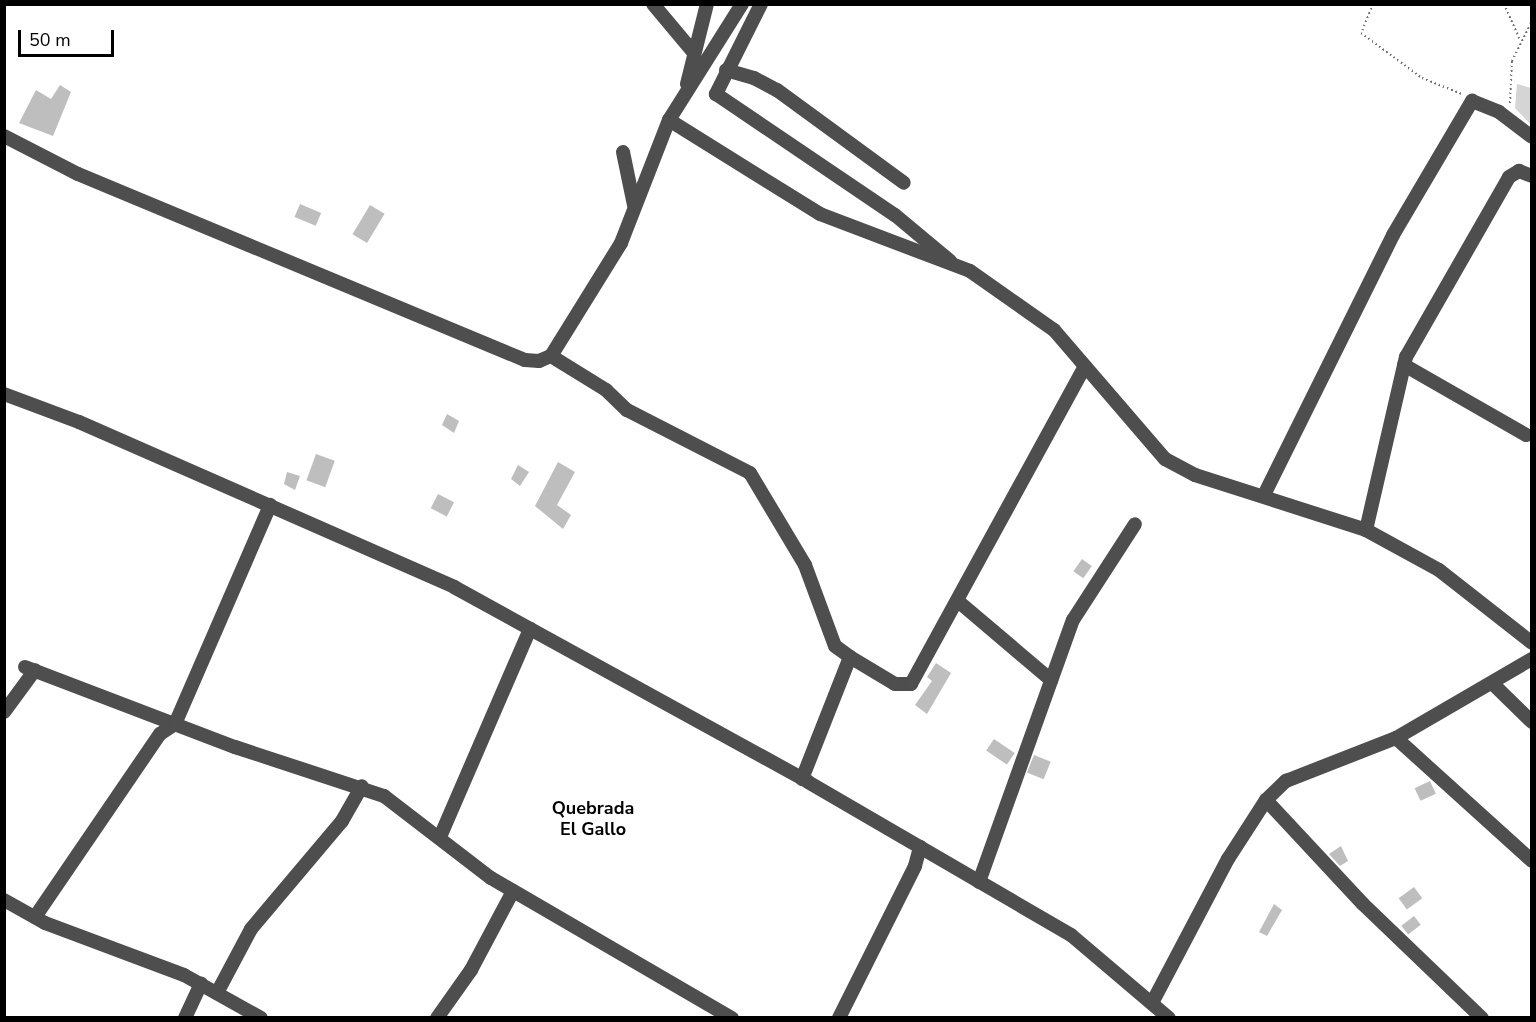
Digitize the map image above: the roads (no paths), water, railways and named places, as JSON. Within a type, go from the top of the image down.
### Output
[{"type":"street","points":[[654,4],[694,53]]},
{"type":"street","points":[[686,92],[707,4]]},
{"type":"street","points":[[551,356],[621,243],[669,120],[742,4]]},
{"type":"street","points":[[761,4],[717,94],[723,101],[895,215],[953,265]]},
{"type":"street","points":[[696,76],[754,78],[777,90],[904,183]]},
{"type":"street","points":[[1264,495],[1393,236],[1472,101],[1499,112],[1511,124],[1532,136]]},
{"type":"street","points":[[669,120],[820,214],[970,271],[1054,330],[1165,459],[1195,475],[1264,495],[1366,530],[1439,570],[1532,643]]},
{"type":"street","points":[[4,136],[78,174],[525,360],[551,356],[606,390],[627,410],[750,473],[805,565],[835,646],[850,657],[906,687],[959,602],[1085,366]]},
{"type":"street","points":[[623,152],[634,207]]},
{"type":"street","points":[[1366,530],[1404,364],[1509,177],[1519,171],[1532,177]]},
{"type":"street","points":[[1404,364],[1527,435]]},
{"type":"street","points":[[4,394],[270,505],[454,587],[802,779],[1071,935],[1166,1017]]},
{"type":"street","points":[[35,917],[160,734],[175,724],[270,505]]},
{"type":"street","points":[[980,882],[1051,680],[1082,602],[1135,524]]},
{"type":"street","points":[[959,602],[1051,680]]},
{"type":"street","points":[[440,837],[530,629]]},
{"type":"street","points":[[802,779],[850,657]]},
{"type":"street","points":[[1152,1003],[1228,859],[1266,800],[1310,769],[1396,738],[1532,659]]},
{"type":"street","points":[[4,712],[30,668],[175,724],[362,786],[384,796],[440,837],[455,854],[513,891],[716,1013],[732,1017]]},
{"type":"street","points":[[1492,683],[1532,722]]},
{"type":"street","points":[[1396,738],[1532,861]]},
{"type":"street","points":[[217,993],[251,929],[342,821],[362,786]]},
{"type":"street","points":[[1266,800],[1363,904],[1482,1017]]},
{"type":"street","points":[[839,1017],[915,866],[920,847]]},
{"type":"street","points":[[437,1017],[471,970],[513,891]]},
{"type":"street","points":[[4,900],[35,917],[201,984],[261,1017]]},
{"type":"street","points":[[185,1017],[201,984]]},
{"type":"district","name":"Quebrada El Gallo","points":[[593,819]]}]
